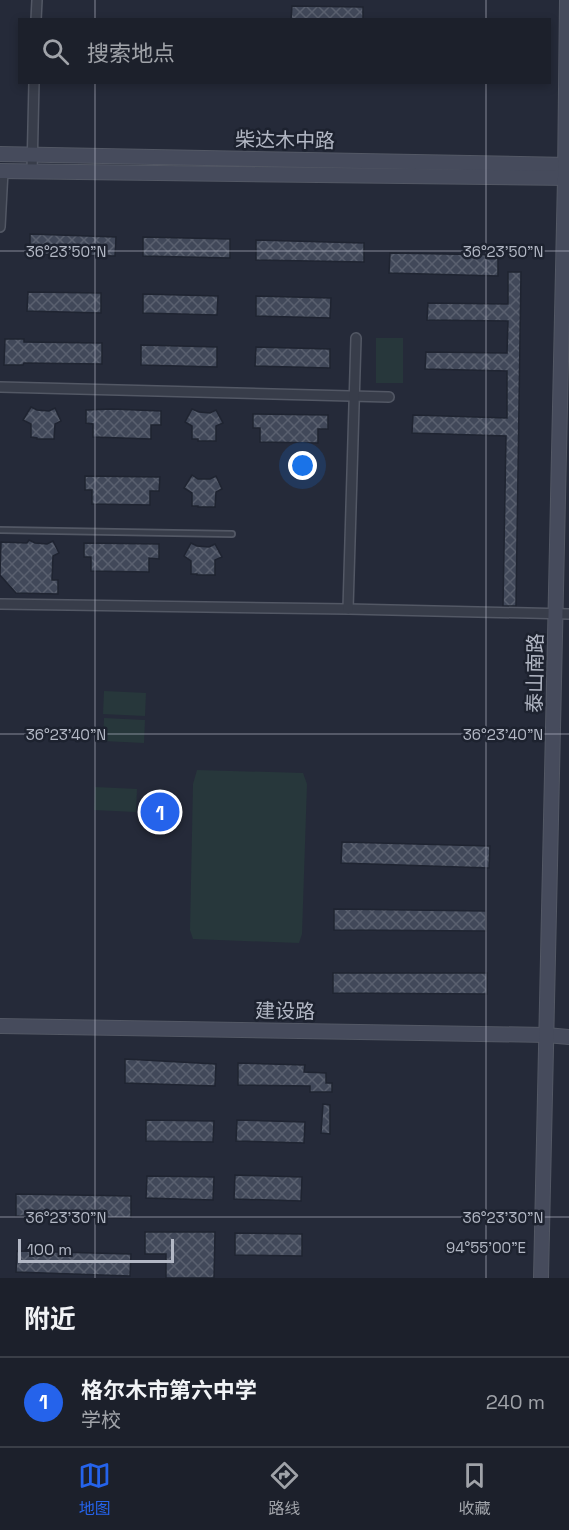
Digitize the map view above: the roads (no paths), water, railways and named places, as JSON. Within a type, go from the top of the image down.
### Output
[{"type":"street","points":[[36,18],[37,0]]},
{"type":"street","name":"泰山南路","points":[[541,1278],[546,1035],[562,613],[567,0]]},
{"type":"street","points":[[32,172],[34,84]]},
{"type":"street","name":"柴达木中路","points":[[0,154],[567,171]]},
{"type":"street","points":[[0,227],[1,171]]},
{"type":"street","name":"柴达木中路","points":[[1,171],[567,171]]},
{"type":"street","points":[[348,609],[356,338]]},
{"type":"street","points":[[0,387],[389,397]]},
{"type":"street","points":[[0,604],[562,613]]},
{"type":"street","name":"建设路","points":[[0,1026],[569,1037]]},
{"type":"lane","points":[[0,530],[232,534]]},
{"type":"place","name":"格尔木市第六中学","points":[[160,812]]}]
